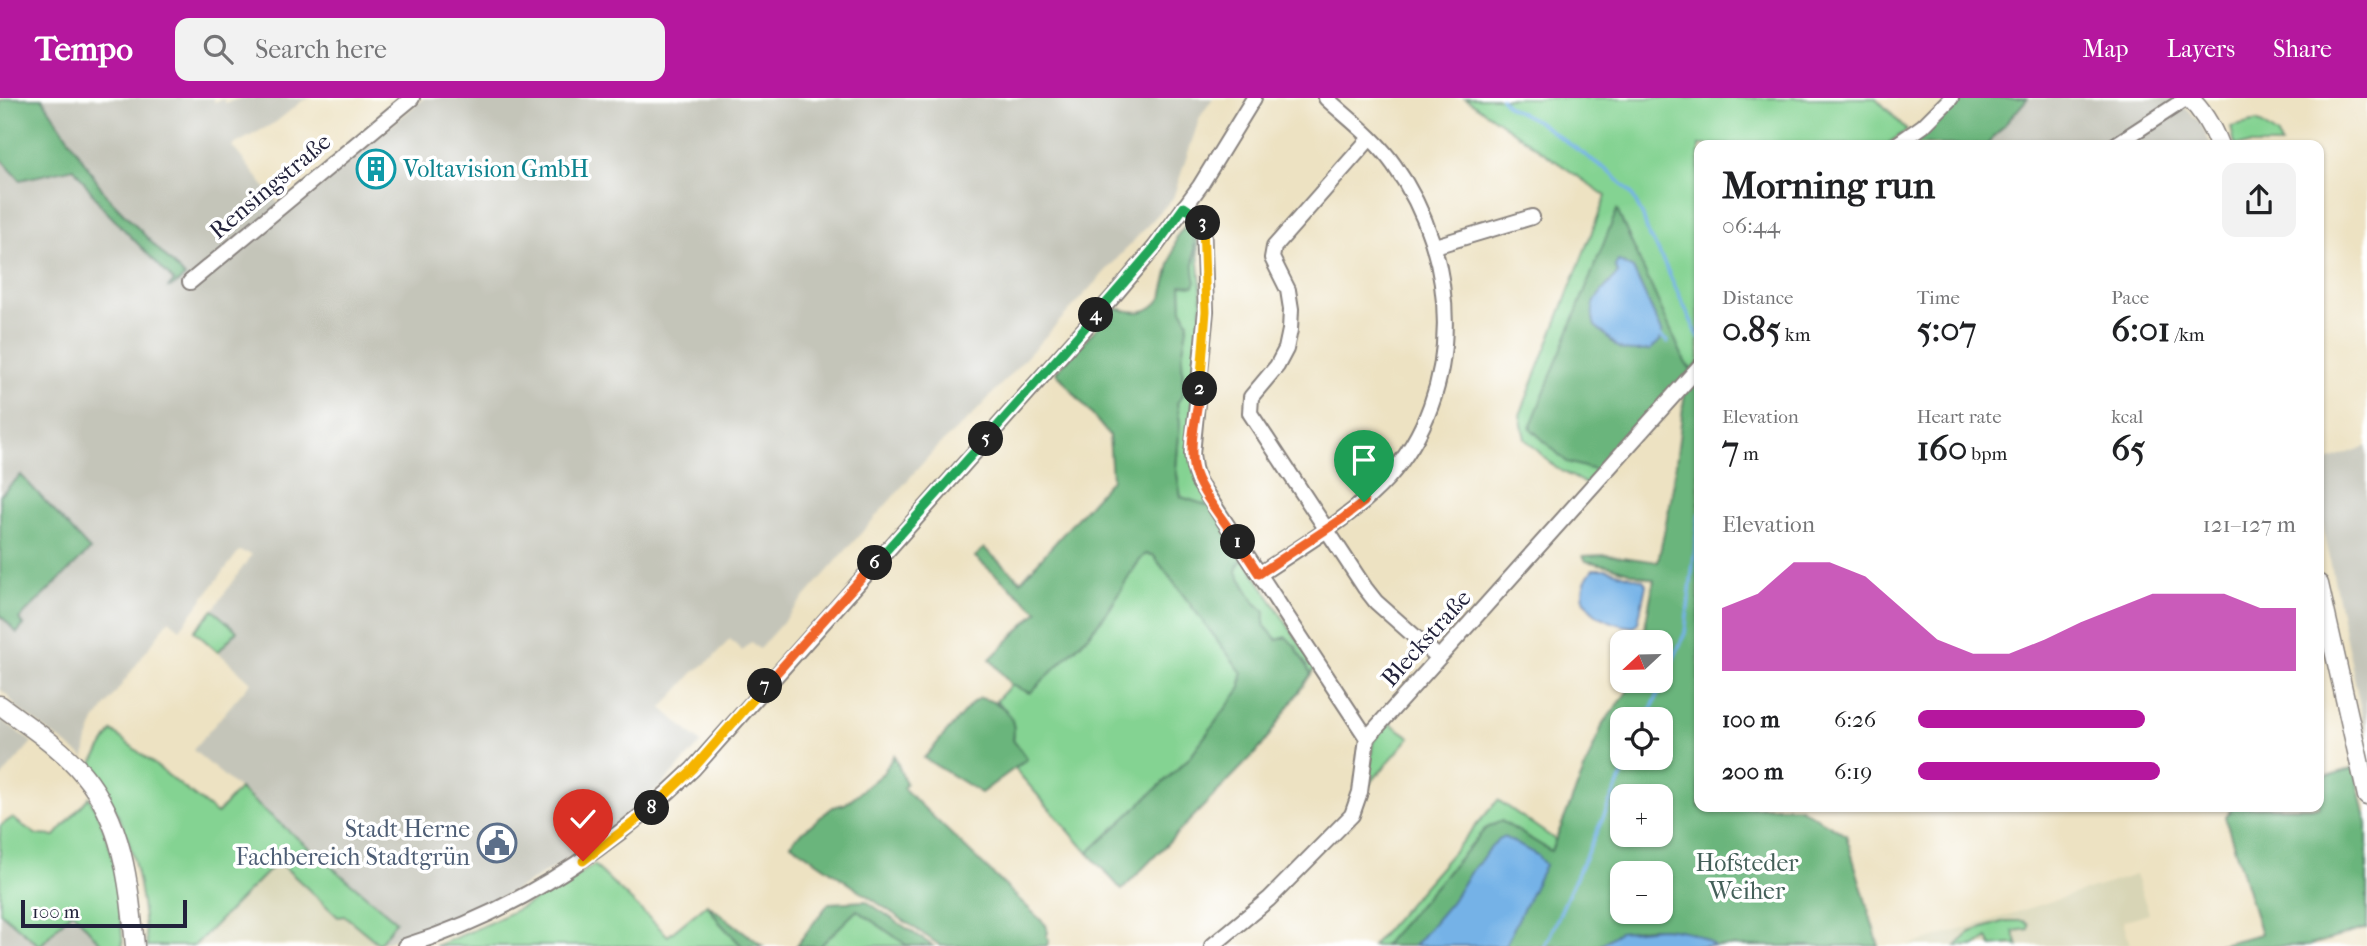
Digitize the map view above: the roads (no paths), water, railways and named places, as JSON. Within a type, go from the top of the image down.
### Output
[{"type":"street","name":"Rensingstraße","points":[[190,282],[412,98]]},
{"type":"street","points":[[1188,201],[1206,158],[1246,98]]},
{"type":"street","points":[[405,946],[464,925],[538,888],[599,850],[661,800],[693,769],[1155,247],[1200,186],[1254,98]]},
{"type":"street","points":[[1259,574],[1364,502],[1388,478],[1409,450],[1424,420],[1438,381],[1445,343],[1446,307],[1435,246],[1410,189],[1392,162],[1370,138],[1326,98]]},
{"type":"street","points":[[1904,140],[1923,127],[1951,98]]},
{"type":"street","points":[[2123,140],[2188,98],[2201,109],[2217,140]]},
{"type":"street","points":[[1370,138],[1274,247],[1272,258],[1288,290],[1290,330],[1286,349],[1277,366],[1251,397],[1250,413],[1376,602],[1438,657]]},
{"type":"street","points":[[1188,201],[1203,220],[1206,311],[1192,454],[1198,481],[1367,738],[1360,792],[1352,815],[1269,899],[1212,946]]},
{"type":"street","points":[[1435,246],[1532,217]]},
{"type":"street","name":"Bleckstraße","points":[[1367,738],[1694,372]]},
{"type":"street","points":[[2324,606],[2367,796]]},
{"type":"street","points":[[0,705],[48,741],[81,772],[105,807],[120,844],[128,883],[135,946]]},
{"type":"water","points":[[1618,261],[1633,269],[1662,332],[1660,341],[1650,350],[1629,351],[1618,347],[1595,326],[1595,302],[1618,273],[1615,266]]},
{"type":"water","points":[[1593,569],[1606,569],[1643,580],[1646,585],[1638,622],[1634,627],[1600,617],[1585,602],[1585,581]]},
{"type":"water","points":[[1504,837],[1537,855],[1545,865],[1505,946],[1414,946],[1452,901],[1468,875],[1498,839]]},
{"type":"water","name":"Hofsteder Weiher","points":[[1659,928],[1689,932],[1714,946],[1600,946],[1619,932]]},
{"type":"waterway","points":[[1501,98],[1509,107],[1537,121],[1612,174],[1631,193],[1643,216],[1649,237],[1657,248],[1694,327]]},
{"type":"waterway","points":[[1658,334],[1668,342]]},
{"type":"waterway","points":[[1652,707],[1685,633],[1694,556]]},
{"type":"waterway","points":[[1545,946],[1625,770]]},
{"type":"place","name":"Voltavision GmbH","points":[[376,169]]},
{"type":"place","name":"Stadt Herne Fachbereich Stadtgrün","points":[[497,843]]}]
